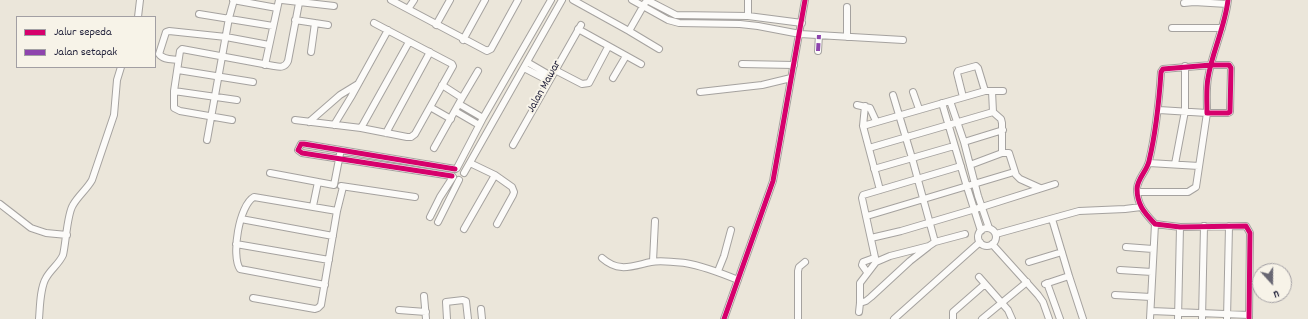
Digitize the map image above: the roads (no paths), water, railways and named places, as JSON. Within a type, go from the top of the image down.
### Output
[{"type":"street","points":[[138,16],[140,0]]},
{"type":"street","points":[[207,140],[229,18],[234,0],[277,8]]},
{"type":"street","points":[[265,65],[280,0],[299,3],[325,2],[334,6]]},
{"type":"street","points":[[391,0],[486,51],[490,50],[518,0]]},
{"type":"street","points":[[408,9],[414,0]]},
{"type":"street","points":[[436,25],[450,0]]},
{"type":"street","points":[[463,40],[486,0]]},
{"type":"street","points":[[430,216],[453,176],[453,172],[456,169],[479,124],[551,0]]},
{"type":"street","points":[[438,222],[459,180],[463,178],[464,173],[562,0]]},
{"type":"street","points":[[573,0],[659,49]]},
{"type":"street","points":[[632,0],[674,22],[758,26],[800,34],[903,40]]},
{"type":"street","points":[[629,31],[642,6],[647,0],[676,15],[748,16],[802,23]]},
{"type":"street","points":[[663,0],[663,8]]},
{"type":"street","points":[[748,0],[748,16]]},
{"type":"street","points":[[724,319],[773,181],[805,0]]},
{"type":"street","points":[[1137,192],[1188,192],[1196,187],[1207,113],[1208,80],[1228,2],[1194,1],[1184,3]]},
{"type":"street","points":[[232,120],[176,110],[174,108],[174,91],[180,50],[182,49],[223,58],[283,67],[287,65],[299,3]]},
{"type":"street","points":[[847,7],[847,37]]},
{"type":"street","points":[[199,14],[273,26]]},
{"type":"street","points":[[697,15],[697,23]]},
{"type":"street","points":[[758,26],[760,17]]},
{"type":"street","points":[[295,20],[328,25]]},
{"type":"street","points":[[775,29],[778,20]]},
{"type":"street","points":[[311,52],[315,23]]},
{"type":"street","points":[[295,120],[361,128],[407,137],[411,137],[415,134],[453,66],[430,52],[374,23]]},
{"type":"street","name":"Jalan Mawar","points":[[513,145],[579,27],[608,47]]},
{"type":"street","points":[[1172,28],[1222,28]]},
{"type":"street","points":[[334,125],[388,30]]},
{"type":"street","points":[[178,60],[160,57],[159,54],[166,32],[169,31],[226,38],[269,45]]},
{"type":"street","points":[[818,51],[819,35]]},
{"type":"street","points":[[361,128],[409,42]]},
{"type":"street","points":[[525,65],[552,76],[586,85],[592,79],[608,47],[642,64]]},
{"type":"street","points":[[386,134],[430,52]]},
{"type":"street","points":[[613,78],[626,56]]},
{"type":"street","points":[[742,64],[794,65]]},
{"type":"street","points":[[1151,311],[1178,312],[1202,316],[1249,317],[1250,233],[1246,226],[1180,227],[1155,224],[1139,208],[1137,192],[1139,181],[1149,163],[1159,110],[1161,72],[1163,69],[1211,65],[1229,65],[1231,68],[1231,109],[1228,114],[1159,110]]},
{"type":"street","points":[[963,97],[957,73],[958,71],[973,66],[978,68],[985,91]]},
{"type":"street","points":[[1175,164],[1185,111],[1185,66]]},
{"type":"street","points":[[39,319],[44,283],[48,275],[61,261],[63,255],[69,212],[76,200],[90,185],[107,137],[114,115],[117,80],[121,68]]},
{"type":"street","points":[[178,70],[254,82]]},
{"type":"street","points":[[434,148],[478,71]]},
{"type":"street","points":[[700,92],[762,85],[791,78]]},
{"type":"street","points":[[309,122],[340,95],[358,84]]},
{"type":"street","points":[[442,86],[462,98]]},
{"type":"street","points":[[174,91],[237,100]]},
{"type":"street","points":[[863,126],[876,121],[985,91],[1003,91]]},
{"type":"street","points":[[992,91],[993,112],[1001,119],[1003,130],[1002,153]]},
{"type":"street","points":[[913,92],[919,109]]},
{"type":"street","points":[[893,95],[918,179],[929,222],[932,244]]},
{"type":"street","points":[[942,103],[981,230],[979,235],[980,242],[985,246],[992,244],[996,239],[996,234],[989,228],[975,185],[964,142],[950,101]]},
{"type":"street","points":[[459,104],[483,118]]},
{"type":"street","points":[[858,105],[870,108],[876,121]]},
{"type":"street","points":[[865,106],[863,126],[880,190]]},
{"type":"street","points":[[430,107],[451,119]]},
{"type":"street","points":[[455,111],[479,124]]},
{"type":"street","points":[[869,148],[993,112]]},
{"type":"street","points":[[964,142],[1003,130]]},
{"type":"street","points":[[459,180],[454,179],[453,176],[302,153],[298,150],[301,144],[462,170],[464,173]]},
{"type":"street","points":[[874,169],[954,146]]},
{"type":"street","points":[[334,185],[340,151]]},
{"type":"street","points":[[970,165],[1007,152],[1010,154],[1014,172],[1020,179],[1040,188]]},
{"type":"street","points":[[470,163],[495,175],[512,187],[514,192],[497,224]]},
{"type":"street","points":[[1149,163],[1199,166]]},
{"type":"street","points":[[859,312],[860,282],[875,260],[862,198],[863,195],[961,166]]},
{"type":"street","points":[[867,216],[975,185],[1014,172]]},
{"type":"street","points":[[270,173],[343,187],[415,197]]},
{"type":"street","points":[[464,229],[495,175]]},
{"type":"street","points":[[313,206],[318,182]]},
{"type":"street","points":[[871,238],[982,207],[1055,184]]},
{"type":"street","points":[[253,298],[317,309],[321,305],[337,211],[343,187]]},
{"type":"street","points":[[325,285],[240,269],[236,244],[245,205],[254,196],[337,211]]},
{"type":"street","points":[[0,204],[31,228],[46,233],[67,235]]},
{"type":"street","points":[[996,234],[1085,210],[1139,208]]},
{"type":"street","points":[[241,219],[333,236]]},
{"type":"street","points":[[1052,219],[1083,319]]},
{"type":"street","points":[[653,261],[655,221]]},
{"type":"street","points":[[1150,319],[1155,224]]},
{"type":"street","points":[[1202,316],[1204,226]]},
{"type":"street","points":[[1227,316],[1229,226]]},
{"type":"street","points":[[1178,319],[1180,227]]},
{"type":"street","points":[[981,230],[989,228]]},
{"type":"street","points":[[718,271],[731,230]]},
{"type":"street","points":[[867,272],[862,265],[863,262],[890,256],[965,234]]},
{"type":"street","points":[[894,319],[980,242]]},
{"type":"street","points":[[236,244],[329,260]]},
{"type":"street","points":[[860,303],[871,297],[910,261],[932,244]]},
{"type":"street","points":[[992,244],[1043,302],[1049,319]]},
{"type":"street","points":[[1126,247],[1153,248]]},
{"type":"street","points":[[1029,262],[1062,252]]},
{"type":"street","points":[[602,258],[608,264],[619,268],[653,261],[685,263],[718,271],[738,280]]},
{"type":"street","points":[[798,319],[798,271],[805,262]]},
{"type":"street","points":[[1120,270],[1152,272]]},
{"type":"street","points":[[1060,319],[1046,284],[1069,276]]},
{"type":"street","points":[[979,277],[1008,310],[1012,319]]},
{"type":"street","points":[[982,319],[1027,282]]},
{"type":"street","points":[[953,319],[953,312],[985,284]]},
{"type":"street","points":[[1115,295],[1151,297]]},
{"type":"street","points":[[424,296],[426,319]]},
{"type":"street","points":[[447,319],[446,302],[463,300],[466,301],[468,319]]},
{"type":"street","points":[[481,309],[482,319]]},
{"type":"street","points":[[399,310],[426,312]]}]
